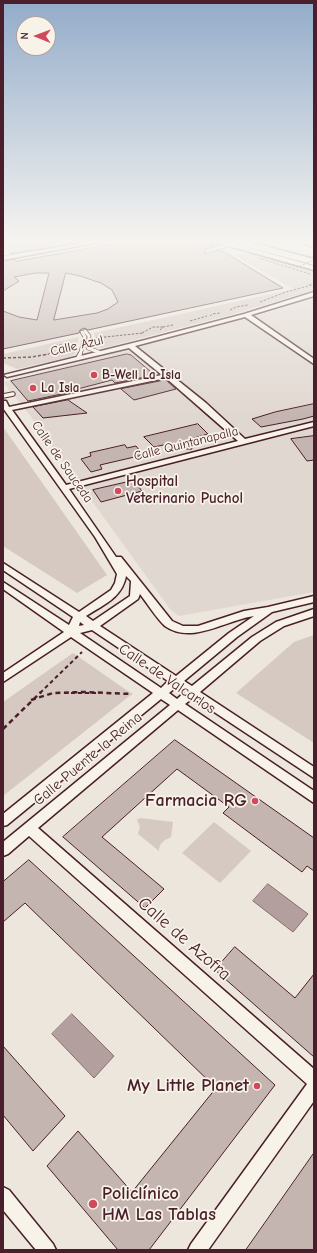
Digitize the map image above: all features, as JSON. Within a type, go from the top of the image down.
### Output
[{"type":"street","name":"Calle Azul","points":[[4,374],[131,346],[246,315],[296,299]]},
{"type":"street","points":[[246,315],[314,362]]},
{"type":"street","points":[[131,346],[244,442]]},
{"type":"street","points":[[6,406],[168,376]]},
{"type":"street","name":"Calle de Sauceda","points":[[6,406],[100,537],[135,579],[168,623],[182,630],[199,629],[244,614],[314,600]]},
{"type":"street","name":"Calle Quintanapalla","points":[[64,488],[314,424]]},
{"type":"street","name":"Calle de Sauceda","points":[[78,617],[115,592],[120,583],[122,574],[100,537]]},
{"type":"street","name":"Calle de Valcarlos","points":[[3,566],[314,772]]},
{"type":"street","points":[[3,678],[71,632],[93,626],[135,597],[135,579]]},
{"type":"street","name":"Calle de Valcarlos","points":[[3,586],[314,798]]},
{"type":"street","name":"Calle Puente la Reina","points":[[3,821],[161,694],[175,681],[233,635],[269,610]]},
{"type":"street","name":"Calle Puente la Reina","points":[[3,850],[256,639],[280,624],[314,612]]},
{"type":"street","points":[[71,632],[78,617]]},
{"type":"street","name":"Calle de Azofra","points":[[29,828],[314,1079]]},
{"type":"street","points":[[197,1250],[314,1088]]},
{"type":"street","points":[[3,1196],[47,1250]]},
{"type":"lane","points":[[78,358],[82,351],[85,337],[84,332],[89,336],[88,348],[101,353]]},
{"type":"lane","points":[[3,396],[13,394]]},
{"type":"path","points":[[259,302],[263,299]]},
{"type":"path","points":[[226,312],[236,307],[252,304]]},
{"type":"path","points":[[190,322],[197,318],[220,315],[222,313],[212,314],[210,316]]},
{"type":"path","points":[[141,333],[153,327],[177,325]]},
{"type":"path","points":[[156,333],[163,327]]},
{"type":"path","points":[[88,341],[101,337],[148,333]]},
{"type":"path","points":[[3,358],[44,356],[49,354],[52,347],[56,344],[76,345],[84,342]]},
{"type":"path","points":[[3,729],[30,701],[82,652]]},
{"type":"path","points":[[30,701],[54,693],[84,692],[132,694]]},
{"type":"shaded area","points":[[3,299],[227,299],[3,349]]},
{"type":"shaded area","points":[[246,299],[282,299],[230,315],[103,348],[94,348],[94,333]]},
{"type":"shaded area","points":[[309,299],[314,299],[314,592],[179,616],[170,609],[29,414],[4,382],[270,312]]},
{"type":"shaded area","points":[[79,337],[75,354],[69,357],[17,369],[3,362],[3,354]]},
{"type":"shaded area","points":[[3,427],[107,575],[77,593],[3,546]]},
{"type":"shaded area","points":[[314,635],[314,743],[236,693],[294,642]]},
{"type":"shaded area","points":[[73,653],[132,694],[3,796],[3,702]]},
{"type":"shaded area","points":[[140,818],[173,822],[171,837],[162,842],[159,851],[138,834],[140,827],[137,820]]},
{"type":"shaded area","points":[[214,822],[251,851],[220,883],[182,853]]},
{"type":"shaded area","points":[[268,884],[308,914],[293,932],[253,901]]},
{"type":"shaded area","points":[[72,1014],[114,1056],[94,1078],[52,1034]]},
{"type":"building","points":[[42,299],[59,299],[54,320],[97,313],[108,309],[118,302],[117,299],[230,299],[88,330],[84,328],[80,330],[79,333],[3,349],[3,311],[19,317],[37,320]]},
{"type":"building","points":[[127,354],[131,355],[151,372],[150,376],[115,383],[112,380],[74,390],[76,391],[28,401],[11,381]]},
{"type":"building","points":[[166,380],[176,389],[134,400],[121,389]]},
{"type":"building","points":[[68,400],[87,413],[43,418],[33,407]]},
{"type":"building","points":[[314,404],[314,416],[303,419],[261,427],[252,419],[275,412]]},
{"type":"building","points":[[198,424],[208,434],[194,438],[196,440],[191,442],[192,449],[184,449],[179,445],[172,447],[168,444],[154,447],[144,437]]},
{"type":"building","points":[[314,436],[314,460],[307,461],[291,439]]},
{"type":"building","points":[[125,445],[127,448],[136,446],[143,455],[100,465],[102,469],[91,472],[81,459],[91,456],[90,453]]},
{"type":"building","name":"Hospital Veterinario Puchol","points":[[134,481],[142,491],[101,502],[93,490]]},
{"type":"building","points":[[175,740],[314,838],[314,871],[307,866],[302,872],[223,813],[229,807],[177,769],[102,837],[164,889],[145,908],[63,837]]},
{"type":"building","points":[[29,860],[275,1085],[149,1250],[118,1250],[47,1166],[78,1131],[132,1192],[216,1088],[25,903],[3,922],[3,882]]},
{"type":"building","points":[[235,947],[295,998],[314,974],[314,1057],[215,970]]},
{"type":"building","points":[[3,1046],[65,1116],[33,1151],[3,1115]]},
{"type":"building","points":[[314,1153],[314,1250],[246,1250]]},
{"type":"place","name":"B-Well La Isla","points":[[94,375]]},
{"type":"place","name":"La Isla","points":[[33,388]]},
{"type":"place","name":"Hospital Veterinario Puchol","points":[[118,491]]},
{"type":"place","name":"Farmacia RG","points":[[255,801]]},
{"type":"place","name":"My Little Planet","points":[[257,1086]]},
{"type":"place","name":"Policlínico HM Las Tablas","points":[[93,1204]]}]
